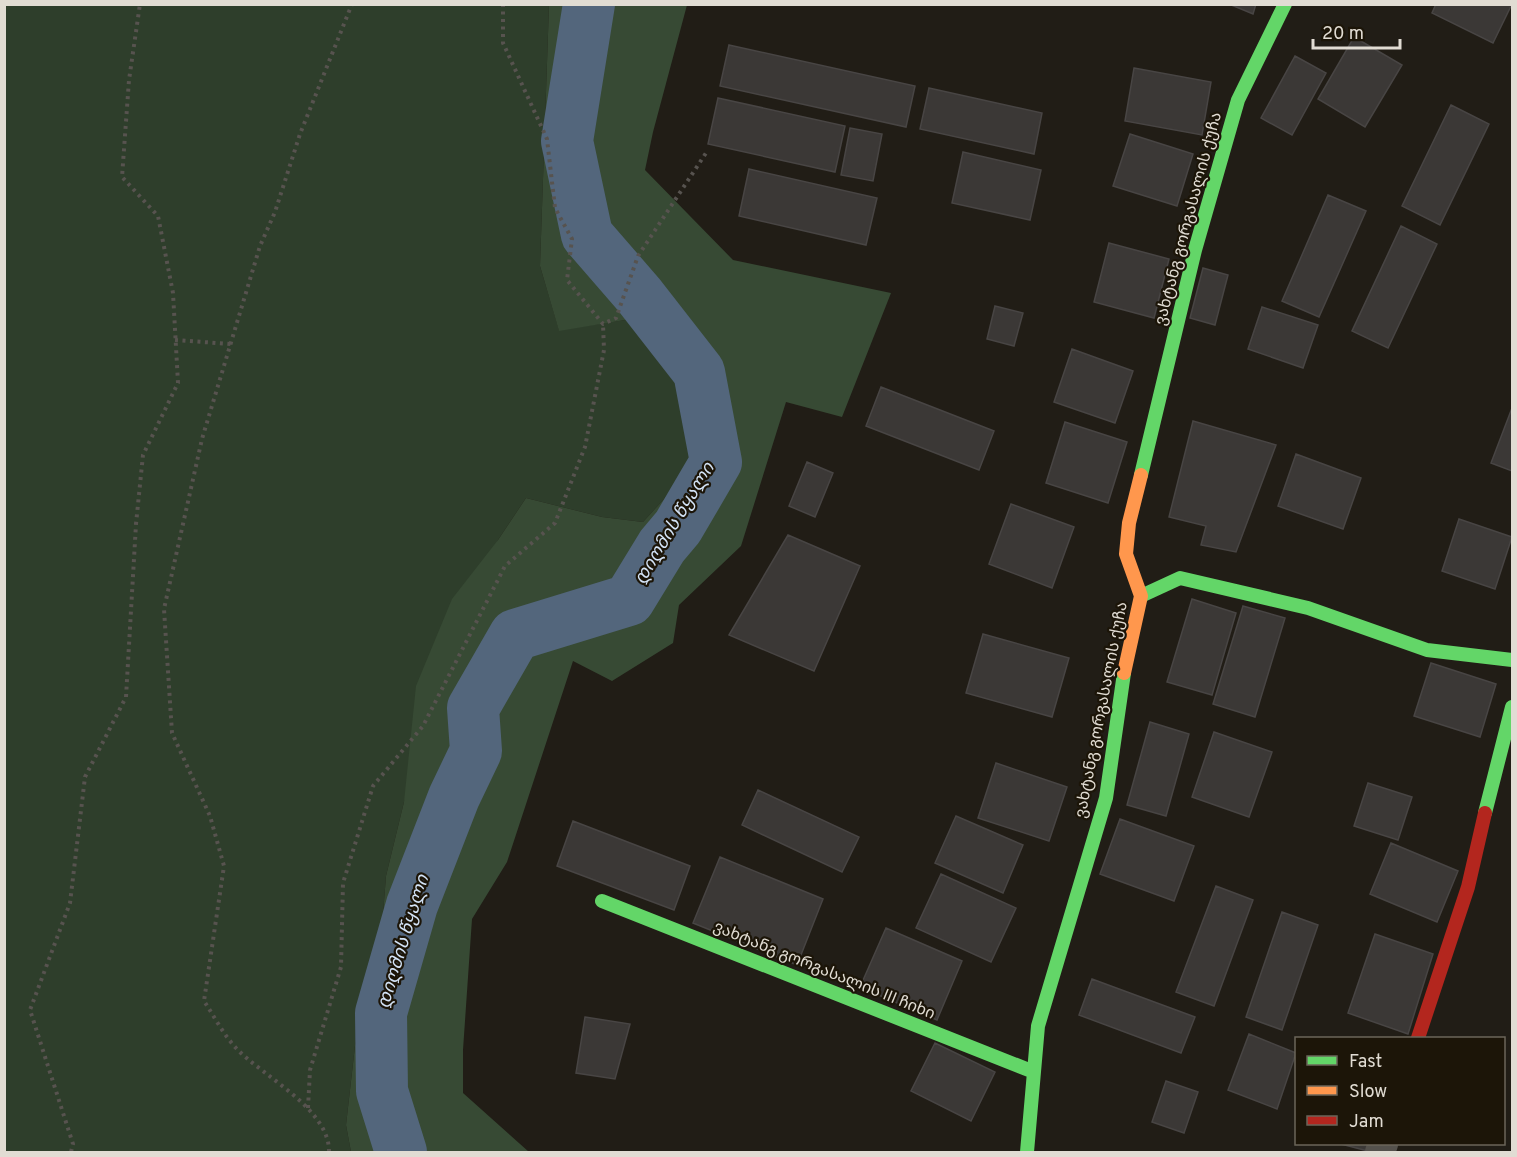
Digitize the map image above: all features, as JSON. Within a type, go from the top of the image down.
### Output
[{"type":"street","name":"ვახტანგ გორგასალის ქუჩა","points":[[1027,1152],[1038,1026],[1106,798],[1122,683],[1141,596],[1126,554],[1129,523],[1195,250],[1238,100],[1285,4]]},
{"type":"street","points":[[1141,596],[1180,578],[1308,608],[1427,650],[1512,660]]},
{"type":"street","points":[[1418,1037],[1468,887],[1491,784],[1512,707]]},
{"type":"street","name":"ვახტანგ გორგასალის III ჩიხი","points":[[602,901],[1034,1071]]},
{"type":"path","points":[[71,1152],[73,1144],[30,1010],[70,903],[85,777],[126,697],[136,524],[143,455],[178,383],[172,293],[158,216],[122,177],[129,80],[140,4]]},
{"type":"path","points":[[329,1152],[329,1142],[308,1108],[236,1048],[204,1001],[224,866],[210,816],[172,734],[164,609],[202,438],[260,246],[300,134],[352,4]]},
{"type":"path","points":[[308,1108],[310,1070],[341,967],[343,883],[373,786],[423,726],[505,566],[555,523],[585,447],[604,350],[603,324],[567,280],[572,239],[555,208],[547,139],[503,43],[503,4]]},
{"type":"path","points":[[603,324],[616,318],[638,256],[706,153]]},
{"type":"path","points":[[175,340],[231,345]]},
{"type":"green space","points":[[5,5],[549,5],[540,266],[559,330],[625,320],[651,287],[692,323],[694,466],[643,522],[602,517],[526,498],[498,540],[404,802],[386,876],[382,927],[355,1046],[346,1125],[351,1152],[5,1152]]},
{"type":"green space","points":[[549,5],[687,5],[645,170],[733,260],[891,293],[842,417],[786,402],[741,546],[679,605],[673,643],[612,681],[573,661],[507,862],[472,919],[463,1050],[463,1093],[529,1152],[351,1152],[346,1125],[355,1046],[382,927],[386,876],[404,802],[416,686],[452,599],[498,540],[526,498],[602,517],[643,522],[694,466],[692,323],[651,288],[625,320],[559,331],[540,266]]},
{"type":"building","points":[[1229,4],[1256,4],[1253,14]]},
{"type":"building","points":[[1436,4],[1512,4],[1493,43],[1432,13]]},
{"type":"building","points":[[1354,37],[1402,65],[1365,127],[1318,99]]},
{"type":"building","points":[[729,45],[915,86],[906,127],[720,86]]},
{"type":"building","points":[[1295,56],[1326,73],[1292,135],[1261,118]]},
{"type":"building","points":[[1134,68],[1211,82],[1202,135],[1125,121]]},
{"type":"building","points":[[929,88],[1042,113],[1034,154],[920,129]]},
{"type":"building","points":[[718,98],[845,126],[835,172],[708,144]]},
{"type":"building","points":[[1451,105],[1489,124],[1440,225],[1402,206]]},
{"type":"building","points":[[850,128],[882,134],[873,181],[841,175]]},
{"type":"building","points":[[1130,134],[1193,154],[1177,206],[1113,186]]},
{"type":"building","points":[[963,152],[1041,170],[1030,220],[952,203]]},
{"type":"building","points":[[749,169],[877,198],[866,245],[739,216]]},
{"type":"building","points":[[1328,195],[1366,211],[1319,317],[1282,301]]},
{"type":"building","points":[[1401,226],[1437,244],[1388,348],[1352,331]]},
{"type":"building","points":[[1109,243],[1169,259],[1154,318],[1094,302]]},
{"type":"building","points":[[1203,268],[1228,275],[1215,325],[1190,318]]},
{"type":"building","points":[[995,306],[1023,313],[1014,346],[987,339]]},
{"type":"building","points":[[1262,307],[1318,325],[1303,368],[1248,349]]},
{"type":"building","points":[[1072,349],[1133,371],[1115,423],[1054,402]]},
{"type":"building","points":[[881,387],[994,431],[979,470],[866,426]]},
{"type":"building","points":[[1512,408],[1512,471],[1491,463]]},
{"type":"building","points":[[1193,421],[1276,445],[1236,552],[1201,545],[1206,526],[1169,517]]},
{"type":"building","points":[[1065,422],[1127,442],[1108,503],[1046,483]]},
{"type":"building","points":[[1296,454],[1361,478],[1343,529],[1278,506]]},
{"type":"building","points":[[807,462],[833,473],[815,517],[789,506]]},
{"type":"building","points":[[1011,504],[1074,527],[1052,588],[989,564]]},
{"type":"building","points":[[1459,519],[1512,537],[1495,589],[1442,571]]},
{"type":"building","points":[[788,535],[860,566],[814,671],[729,635]]},
{"type":"building","points":[[1192,599],[1236,613],[1212,695],[1167,682]]},
{"type":"building","points":[[1243,606],[1285,618],[1255,717],[1213,704]]},
{"type":"building","points":[[983,634],[1069,658],[1052,717],[966,693]]},
{"type":"building","points":[[1431,663],[1496,684],[1480,737],[1414,716]]},
{"type":"building","points":[[1150,722],[1189,734],[1166,816],[1127,805]]},
{"type":"building","points":[[1214,732],[1272,752],[1249,817],[1192,797]]},
{"type":"building","points":[[996,763],[1067,787],[1049,841],[978,818]]},
{"type":"building","points":[[1368,783],[1412,797],[1398,840],[1354,826]]},
{"type":"building","points":[[758,790],[859,837],[842,872],[742,825]]},
{"type":"building","points":[[956,816],[1023,845],[1003,893],[935,863]]},
{"type":"building","points":[[1120,819],[1194,846],[1174,901],[1100,874]]},
{"type":"building","points":[[573,821],[690,866],[674,910],[557,866]]},
{"type":"building","points":[[1391,843],[1458,871],[1437,922],[1370,894]]},
{"type":"building","points":[[720,857],[823,899],[797,965],[693,923]]},
{"type":"building","points":[[941,874],[1016,908],[991,962],[916,928]]},
{"type":"building","points":[[1216,886],[1253,900],[1214,1006],[1176,992]]},
{"type":"building","points":[[1282,912],[1318,925],[1282,1030],[1246,1017]]},
{"type":"building","points":[[886,928],[962,961],[937,1020],[860,987]]},
{"type":"building","points":[[1375,934],[1433,954],[1408,1034],[1348,1013]]},
{"type":"building","points":[[1092,979],[1195,1017],[1181,1053],[1079,1015]]},
{"type":"building","points":[[585,1017],[630,1024],[615,1079],[576,1073]]},
{"type":"building","points":[[1249,1034],[1295,1053],[1277,1109],[1228,1090]]},
{"type":"building","points":[[935,1043],[995,1072],[971,1121],[911,1091]]},
{"type":"building","points":[[1166,1081],[1198,1092],[1184,1133],[1152,1122]]},
{"type":"building","points":[[1345,1145],[1371,1145],[1368,1151]]},
{"type":"waterway","name":"დიღმის წყალი","points":[[401,1152],[382,1091],[381,1013],[412,905],[454,797],[476,751],[473,708],[515,635],[629,600],[662,546],[678,527],[716,462],[699,372],[639,295],[587,235],[567,141],[589,4]]},
{"type":"traffic: fast","points":[[1141,475],[1195,250],[1238,100],[1285,4]]},
{"type":"traffic: fast","points":[[1141,596],[1180,578],[1308,608],[1427,650],[1512,660]]},
{"type":"traffic: fast","points":[[1027,1152],[1038,1026],[1106,798],[1124,673]]},
{"type":"traffic: fast","points":[[1485,813],[1512,707]]},
{"type":"traffic: fast","points":[[602,901],[1034,1072]]},
{"type":"traffic: slow","points":[[1124,673],[1141,596],[1126,554],[1129,523],[1141,475]]},
{"type":"traffic: jam","points":[[1418,1037],[1468,887],[1485,813]]}]
